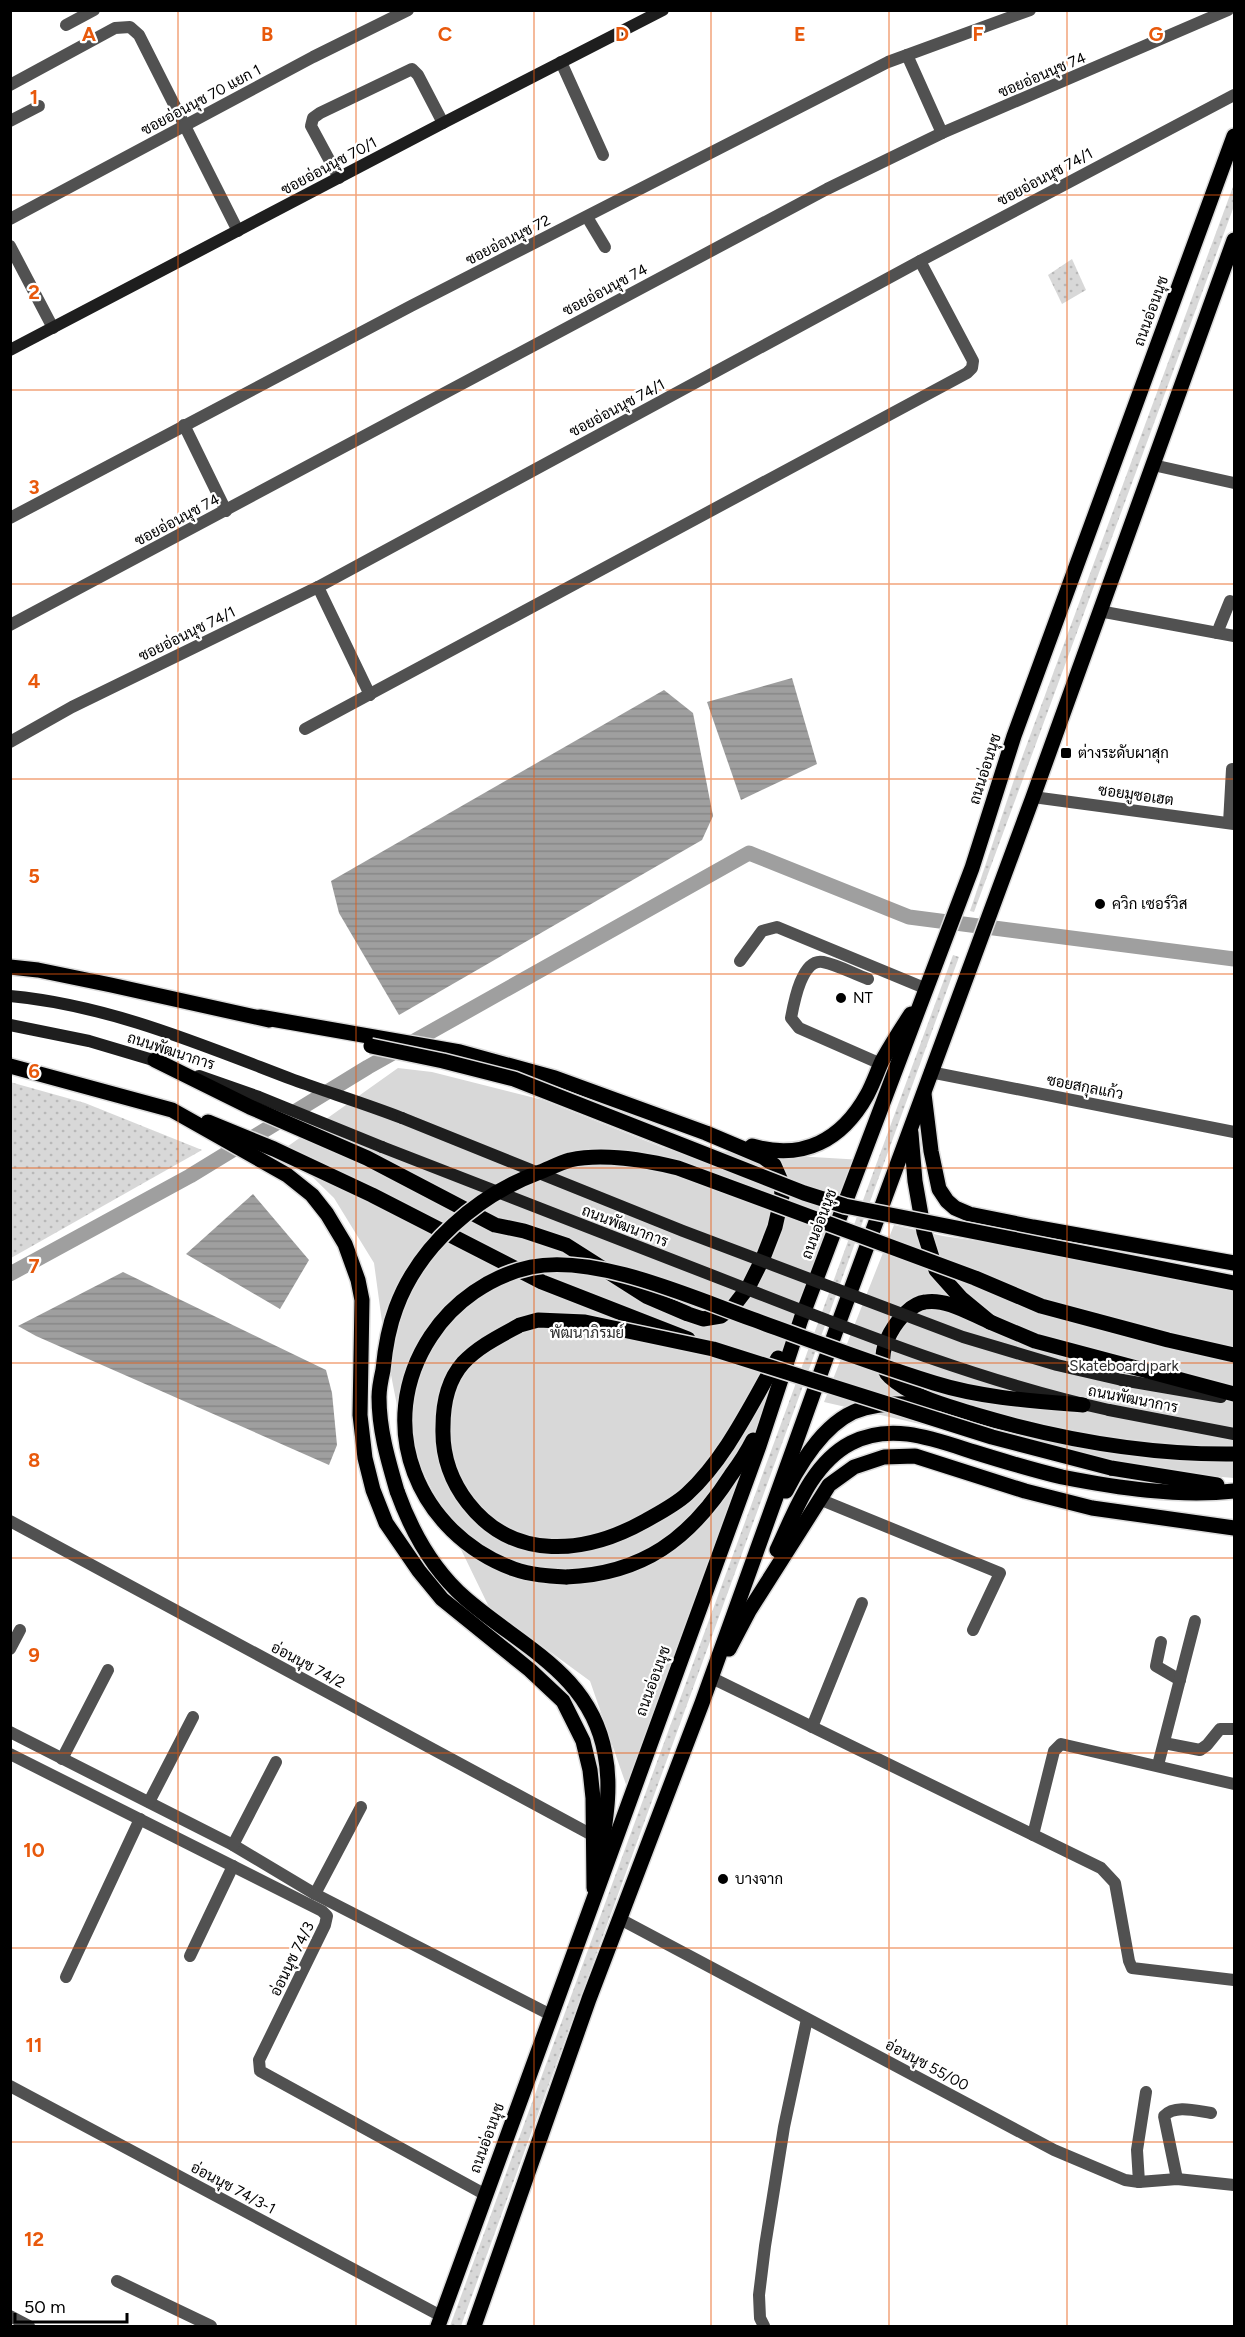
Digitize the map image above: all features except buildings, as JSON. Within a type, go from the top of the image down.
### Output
[{"type":"main road","name":"ซอยอ่อนนุช 70/1","points":[[10,350],[663,10]]},
{"type":"main road","name":"ถนนอ่อนนุช","points":[[439,2321],[779,1386],[801,1319],[972,868],[1014,736],[1234,136]]},
{"type":"main road","points":[[474,2326],[585,2010],[702,1703],[923,1091],[971,968],[1099,611],[1231,259],[1234,240]]},
{"type":"main road","points":[[10,967],[38,970],[375,1042],[514,1079],[804,1193],[845,1206],[1234,1282]]},
{"type":"main road","points":[[706,1133],[760,1149],[780,1150],[804,1149],[836,1135],[849,1123],[868,1094],[899,1032],[926,991]]},
{"type":"main road","name":"ถนนพัฒนาการ","points":[[10,996],[98,1012],[180,1035],[297,1081],[402,1118],[683,1231],[963,1336],[1058,1365],[1122,1380],[1234,1399]]},
{"type":"main road","name":"ถนนพัฒนาการ","points":[[10,1025],[89,1041],[155,1060]]},
{"type":"main road","points":[[155,1060],[311,1126],[495,1225],[535,1234],[566,1245],[646,1296],[703,1319],[721,1316],[733,1307],[749,1286],[775,1227],[782,1196],[781,1181],[774,1165],[763,1157],[706,1133],[555,1078],[460,1052],[375,1042]]},
{"type":"main road","points":[[10,1066],[172,1110],[274,1149],[372,1195],[542,1282],[713,1349],[992,1437],[1111,1468],[1234,1490]]},
{"type":"main road","points":[[923,1091],[939,1189],[955,1208],[969,1214],[1022,1225],[1234,1263]]},
{"type":"main road","points":[[190,1118],[287,1175],[312,1195],[327,1214],[345,1244],[358,1280],[362,1300],[360,1415],[365,1458],[373,1490],[386,1523],[418,1571],[442,1599],[543,1681],[563,1701],[583,1741],[590,1770],[593,1798],[594,1897]]},
{"type":"main road","name":"ถนนพัฒนาการ","points":[[311,1126],[382,1147],[779,1302],[945,1364],[1002,1383],[1083,1404],[1234,1434]]},
{"type":"main road","points":[[911,1126],[915,1181],[924,1232],[936,1270],[961,1298],[990,1323]]},
{"type":"main road","points":[[594,1897],[608,1781],[600,1732],[591,1712],[578,1689],[550,1662],[465,1598],[441,1572],[421,1544],[397,1491],[382,1437],[379,1396],[385,1344],[396,1307],[414,1271],[440,1240],[481,1203],[502,1189],[570,1160],[617,1158],[647,1161],[678,1168],[975,1278],[1041,1306],[1234,1355]]},
{"type":"main road","points":[[779,1386],[751,1444],[720,1492],[688,1528],[665,1548],[645,1560],[595,1576],[540,1575],[516,1570],[488,1558],[464,1541],[438,1515],[419,1486],[409,1457],[405,1405],[411,1378],[427,1342],[443,1317],[482,1287],[530,1268],[571,1264],[646,1280],[856,1357],[937,1384],[1029,1401],[1083,1404]]},
{"type":"main road","points":[[1234,1394],[1035,1341],[944,1303],[924,1302],[911,1308],[888,1337],[883,1352],[882,1364],[888,1376],[904,1388],[942,1404],[996,1420],[1084,1442],[1234,1454]]},
{"type":"main road","points":[[713,1349],[585,1322],[538,1320],[520,1325],[485,1344],[462,1364],[444,1400],[444,1455],[461,1494],[487,1525],[520,1542],[538,1546],[557,1546],[610,1538],[656,1516],[685,1496],[714,1465],[801,1319]]},
{"type":"main road","points":[[741,1593],[791,1481],[800,1465],[829,1430],[842,1419],[863,1408],[894,1403],[942,1404]]},
{"type":"main road","points":[[702,1703],[749,1611],[806,1488],[837,1453],[863,1438],[902,1433],[922,1436],[1010,1463],[1071,1478],[1177,1492],[1234,1490]]},
{"type":"main road","points":[[749,1611],[829,1485],[854,1467],[884,1456],[922,1458],[1025,1491],[1092,1508],[1234,1528]]},
{"type":"street","points":[[66,24],[94,10]]},
{"type":"street","name":"ซอยอ่อนนุช 70 แยก 1","points":[[10,219],[313,57],[408,10]]},
{"type":"street","name":"ซอยอ่อนนุช 72","points":[[10,518],[184,425],[888,62],[1030,10]]},
{"type":"street","name":"ซอยอ่อนนุช 74","points":[[10,625],[226,512],[817,194],[942,133],[1228,10]]},
{"type":"street","points":[[10,85],[116,28],[130,27],[139,35],[237,231]]},
{"type":"street","points":[[907,55],[942,133]]},
{"type":"street","points":[[561,63],[603,155]]},
{"type":"street","points":[[339,178],[311,126],[313,118],[320,114],[412,69],[418,75],[443,123]]},
{"type":"street","name":"ซอยอ่อนนุช 74/1","points":[[10,742],[72,707],[318,588],[920,261],[1234,95]]},
{"type":"street","points":[[10,121],[39,106]]},
{"type":"street","points":[[587,217],[605,247]]},
{"type":"street","points":[[10,246],[53,328]]},
{"type":"street","points":[[305,729],[967,373],[972,368],[973,361],[920,261]]},
{"type":"street","points":[[184,425],[226,512]]},
{"type":"street","points":[[1153,465],[1234,483]]},
{"type":"street","points":[[318,588],[370,695]]},
{"type":"street","points":[[1217,633],[1230,601]]},
{"type":"street","points":[[1099,611],[1234,636]]},
{"type":"street","points":[[1232,769],[1232,824]]},
{"type":"street","name":"ซอยมูซอเฮต","points":[[1034,797],[1232,824]]},
{"type":"street","points":[[740,961],[762,931],[777,927],[926,991]]},
{"type":"street","points":[[868,979],[822,962],[814,963],[806,969],[791,1018],[799,1028],[881,1064]]},
{"type":"street","name":"ซอยสกุลแก้ว","points":[[930,1072],[1234,1132]]},
{"type":"street","points":[[819,1499],[1000,1573],[973,1630]]},
{"type":"street","name":"อ่อนนุช 74/2","points":[[10,1521],[592,1835]]},
{"type":"street","points":[[813,1727],[862,1603]]},
{"type":"street","points":[[1158,1766],[1195,1621]]},
{"type":"street","points":[[10,1649],[20,1630]]},
{"type":"street","points":[[1161,1642],[1156,1666],[1180,1680]]},
{"type":"street","points":[[62,1759],[108,1670]]},
{"type":"street","points":[[714,1679],[1101,1868],[1115,1883],[1132,1968],[1234,1980]]},
{"type":"street","points":[[149,1802],[193,1717]]},
{"type":"street","points":[[1164,1743],[1200,1750],[1220,1729],[1234,1729]]},
{"type":"street","points":[[10,1732],[233,1845],[315,1894],[551,2015]]},
{"type":"street","points":[[1033,1835],[1054,1751],[1061,1744],[1234,1784]]},
{"type":"street","name":"อ่อนนุช 74/3","points":[[10,1754],[322,1911],[327,1917],[325,1925],[259,2060],[260,2071],[486,2195]]},
{"type":"street","points":[[233,1845],[276,1762]]},
{"type":"street","points":[[315,1894],[361,1807]]},
{"type":"street","points":[[66,1977],[140,1819]]},
{"type":"street","points":[[190,1956],[233,1866]]},
{"type":"street","name":"อ่อนนุช 55/00","points":[[620,1919],[1054,2150],[1119,2178],[1139,2182],[1176,2179],[1234,2185]]},
{"type":"street","points":[[764,2326],[760,2318],[759,2295],[765,2246],[784,2127],[807,2019]]},
{"type":"street","name":"อ่อนนุช 74/3-1","points":[[10,2086],[439,2321]]},
{"type":"street","points":[[1139,2182],[1137,2150],[1146,2092]]},
{"type":"street","points":[[1176,2179],[1164,2116],[1167,2112],[1178,2109],[1211,2113]]},
{"type":"street","points":[[117,2282],[211,2326]]},
{"type":"street","points":[[10,2316],[29,2326]]},
{"type":"green space","points":[[1234,184],[1234,206],[974,912],[970,911],[1017,771]]},
{"type":"green space","points":[[1072,259],[1086,290],[1062,304],[1048,275]]},
{"type":"green space","points":[[953,955],[959,957],[461,2326],[450,2326]]},
{"type":"green space","name":"พัฒนาภิรมย์","points":[[398,1068],[432,1072],[543,1100],[664,1148],[863,1160],[630,1796],[590,1681],[489,1607],[401,1426],[385,1344],[374,1263],[334,1198],[284,1149]]},
{"type":"green space","points":[[10,1082],[85,1103],[202,1150],[11,1258]]},
{"type":"green space","name":"Skateboard park","points":[[894,1225],[943,1236],[1234,1278],[1234,1478],[1111,1468],[824,1402]]},
{"type":"shaded area","points":[[792,678],[817,764],[741,800],[707,702]]},
{"type":"shaded area","points":[[664,690],[693,713],[713,816],[702,840],[399,1015],[339,913],[331,881]]},
{"type":"shaded area","points":[[253,1194],[309,1260],[280,1309],[186,1254]]},
{"type":"shaded area","points":[[123,1272],[326,1370],[332,1393],[337,1445],[329,1465],[18,1326]]},
{"type":"waterway","points":[[10,1274],[190,1176],[368,1067],[749,853],[909,917],[1234,959]]},
{"type":"place","name":"ต่างระดับผาสุก","points":[[1066,753]]},
{"type":"place","name":"ควิก เซอร์วิส","points":[[1100,904]]},
{"type":"place","name":"NT","points":[[841,998]]},
{"type":"place","name":"บางจาก","points":[[723,1879]]}]
